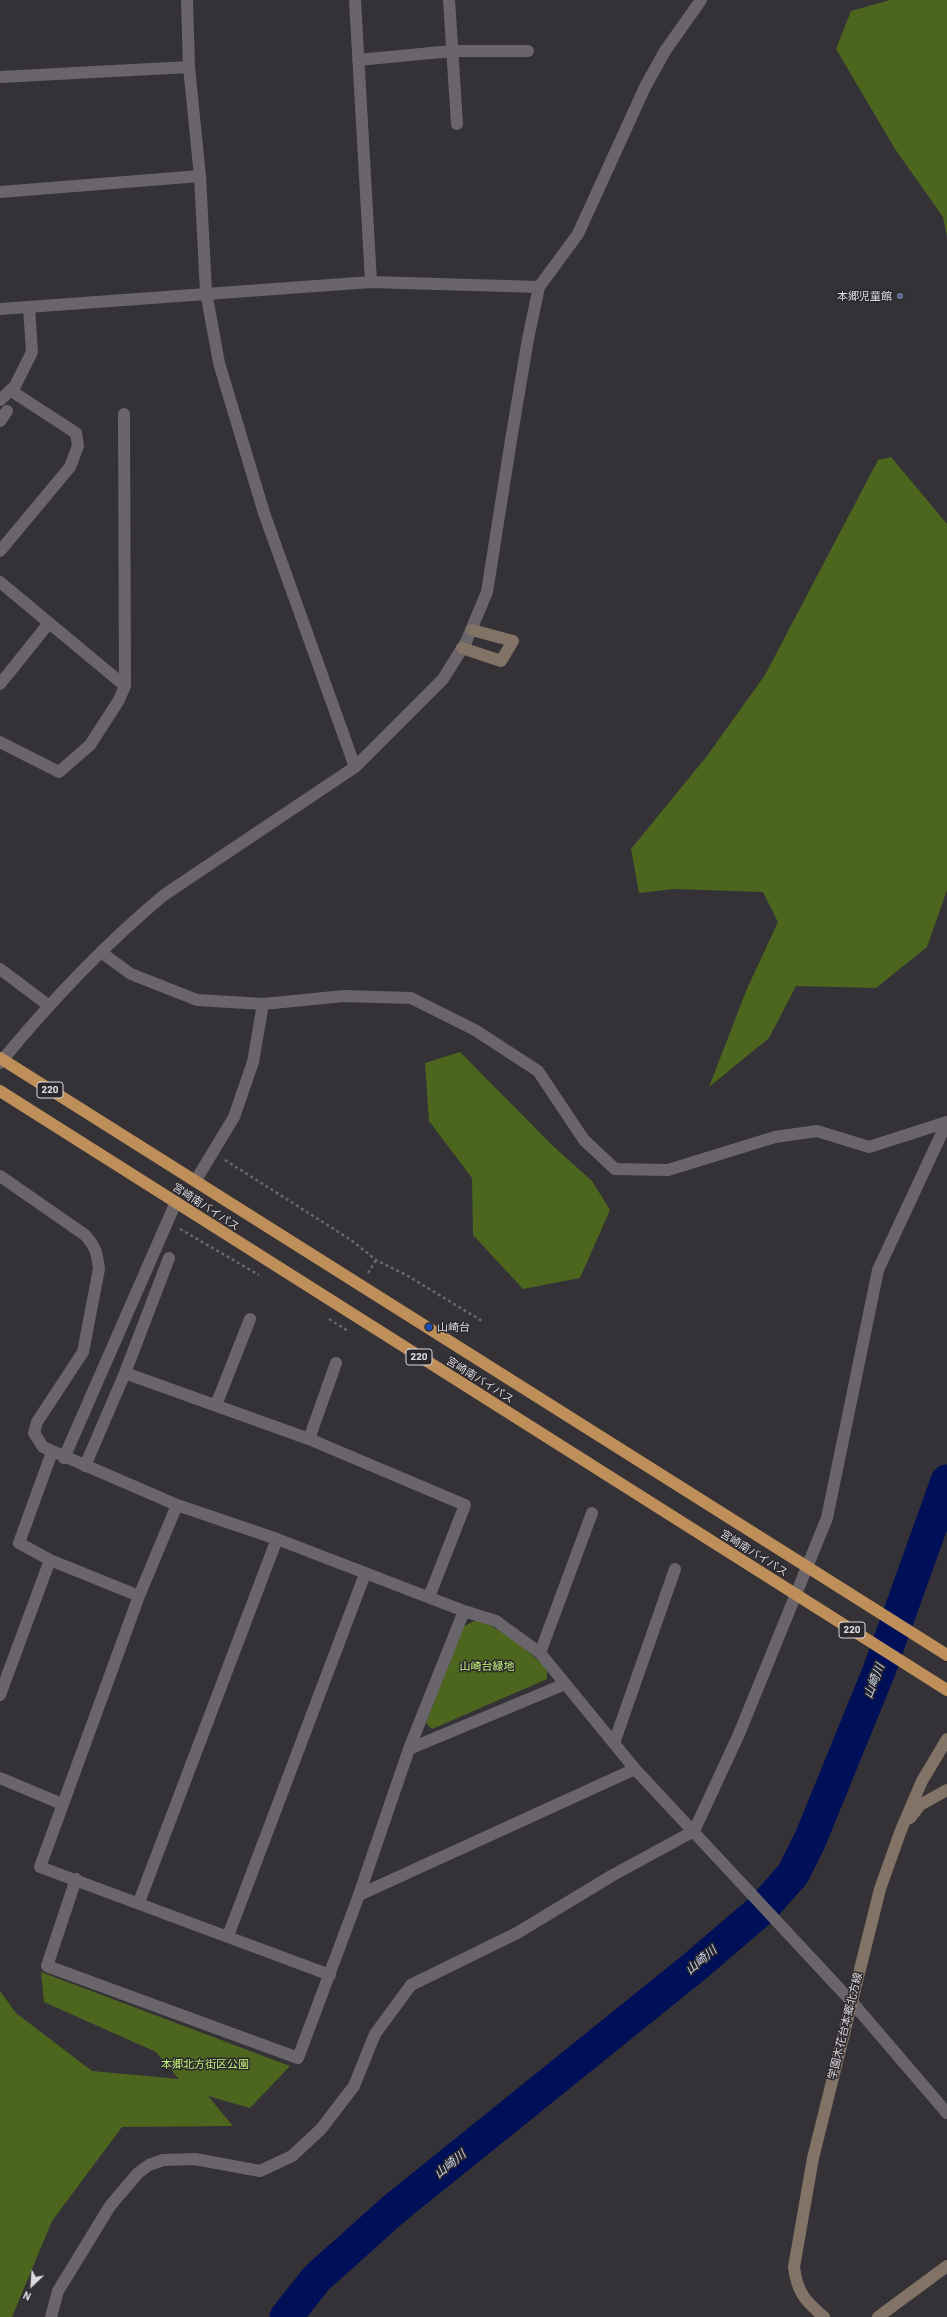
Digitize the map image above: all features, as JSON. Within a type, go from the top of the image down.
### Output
[{"type":"highway","name":"宮崎南バイパス","points":[[0,1058],[774,1544],[947,1655]]},
{"type":"highway","name":"宮崎南バイパス","points":[[0,1091],[947,1690]]},
{"type":"main road","points":[[462,648],[501,661],[513,641],[472,630]]},
{"type":"main road","name":"学園木花台本郷北方線","points":[[824,2317],[801,2295],[796,2281],[794,2267],[813,2158],[880,1889],[901,1830],[922,1780],[947,1738]]},
{"type":"main road","points":[[901,1830],[920,1805],[947,1790]]},
{"type":"main road","points":[[878,2317],[947,2266]]},
{"type":"street","points":[[187,0],[189,67],[200,176],[206,292],[219,363],[264,514],[355,767]]},
{"type":"street","points":[[354,0],[371,282]]},
{"type":"street","points":[[448,0],[457,124]]},
{"type":"street","points":[[0,1062],[48,1005],[136,918],[164,895],[355,767],[443,679],[472,630],[487,592],[509,447],[528,339],[539,287],[578,234],[645,87],[666,51],[701,0]]},
{"type":"street","points":[[358,60],[452,52],[528,52]]},
{"type":"street","points":[[0,78],[189,67]]},
{"type":"street","points":[[0,192],[200,176]]},
{"type":"street","points":[[0,309],[206,292],[371,282],[539,287]]},
{"type":"street","points":[[0,400],[15,386],[32,352],[29,306]]},
{"type":"street","points":[[0,551],[70,468],[78,446],[76,433],[16,394]]},
{"type":"street","points":[[0,421],[8,411]]},
{"type":"street","points":[[0,742],[58,772],[90,745],[120,700],[125,686],[124,414]]},
{"type":"street","points":[[0,582],[125,686]]},
{"type":"street","points":[[0,684],[49,623]]},
{"type":"street","points":[[102,953],[131,974],[197,1000],[263,1004],[344,996],[411,998],[475,1030],[538,1072],[584,1140],[615,1169],[668,1170],[775,1137],[817,1131],[869,1147],[947,1122]]},
{"type":"street","points":[[0,969],[48,1005]]},
{"type":"street","points":[[196,1180],[214,1153],[234,1117],[253,1062],[263,1004]]},
{"type":"street","points":[[51,2317],[58,2291],[110,2206],[138,2173],[149,2165],[163,2160],[195,2159],[260,2171],[292,2156],[322,2129],[354,2086],[375,2034],[411,1985],[517,1933],[614,1875],[694,1831],[739,1734],[827,1518],[878,1270],[947,1122]]},
{"type":"street","points":[[0,1176],[85,1235],[95,1246],[98,1269],[83,1352],[37,1422],[34,1433],[43,1447],[64,1458],[177,1505],[277,1539],[364,1574],[464,1611],[496,1621],[540,1653],[635,1769],[851,2002],[947,2113]]},
{"type":"street","points":[[64,1458],[176,1202]]},
{"type":"street","points":[[85,1466],[125,1373],[168,1258]]},
{"type":"street","points":[[216,1405],[250,1319]]},
{"type":"street","points":[[309,1438],[336,1363]]},
{"type":"street","points":[[125,1373],[309,1438],[465,1504],[429,1597]]},
{"type":"street","points":[[52,1452],[19,1543],[50,1560],[140,1596]]},
{"type":"street","points":[[177,1505],[140,1596],[40,1867],[139,1902],[330,1975]]},
{"type":"street","points":[[540,1653],[592,1513]]},
{"type":"street","points":[[139,1902],[277,1539]]},
{"type":"street","points":[[0,1694],[50,1560]]},
{"type":"street","points":[[614,1742],[675,1569]]},
{"type":"street","points":[[228,1936],[364,1574]]},
{"type":"street","points":[[76,1879],[47,1966],[298,2058],[359,1895],[409,1749],[464,1611]]},
{"type":"street","points":[[409,1749],[565,1684]]},
{"type":"street","points":[[359,1895],[635,1769]]},
{"type":"street","points":[[0,1778],[62,1804]]},
{"type":"path","points":[[214,1153],[351,1240],[376,1260],[408,1276],[482,1321]]},
{"type":"path","points":[[167,1221],[262,1277]]},
{"type":"green space","points":[[890,0],[947,0],[947,237],[943,217],[895,149],[836,49],[851,11]]},
{"type":"green space","points":[[891,457],[947,524],[947,890],[927,947],[876,988],[796,986],[769,1038],[709,1087],[746,991],[778,922],[763,892],[674,889],[639,893],[631,849],[707,756],[765,675],[878,460]]},
{"type":"green space","points":[[460,1052],[553,1146],[592,1181],[610,1210],[580,1278],[523,1289],[473,1235],[472,1178],[429,1121],[425,1063]]},
{"type":"green space","name":"山崎台緑地","points":[[478,1619],[507,1635],[523,1647],[547,1669],[547,1679],[432,1729],[426,1723],[463,1627]]},
{"type":"green space","name":"本郷北方街区公園","points":[[41,1972],[290,2066],[250,2108],[208,2096],[233,2126],[122,2127],[52,2221],[12,2317],[0,2317],[0,1991],[16,2013],[92,2071],[179,2079],[156,2052],[44,2002]]},
{"type":"waterway","name":"山崎川","points":[[286,2317],[317,2278],[394,2209],[693,1968],[762,1909],[793,1874],[810,1840],[879,1671],[947,1481]]},
{"type":"place","name":"本郷児童館","points":[[900,296]]},
{"type":"place","name":"山崎台","points":[[429,1327]]}]
